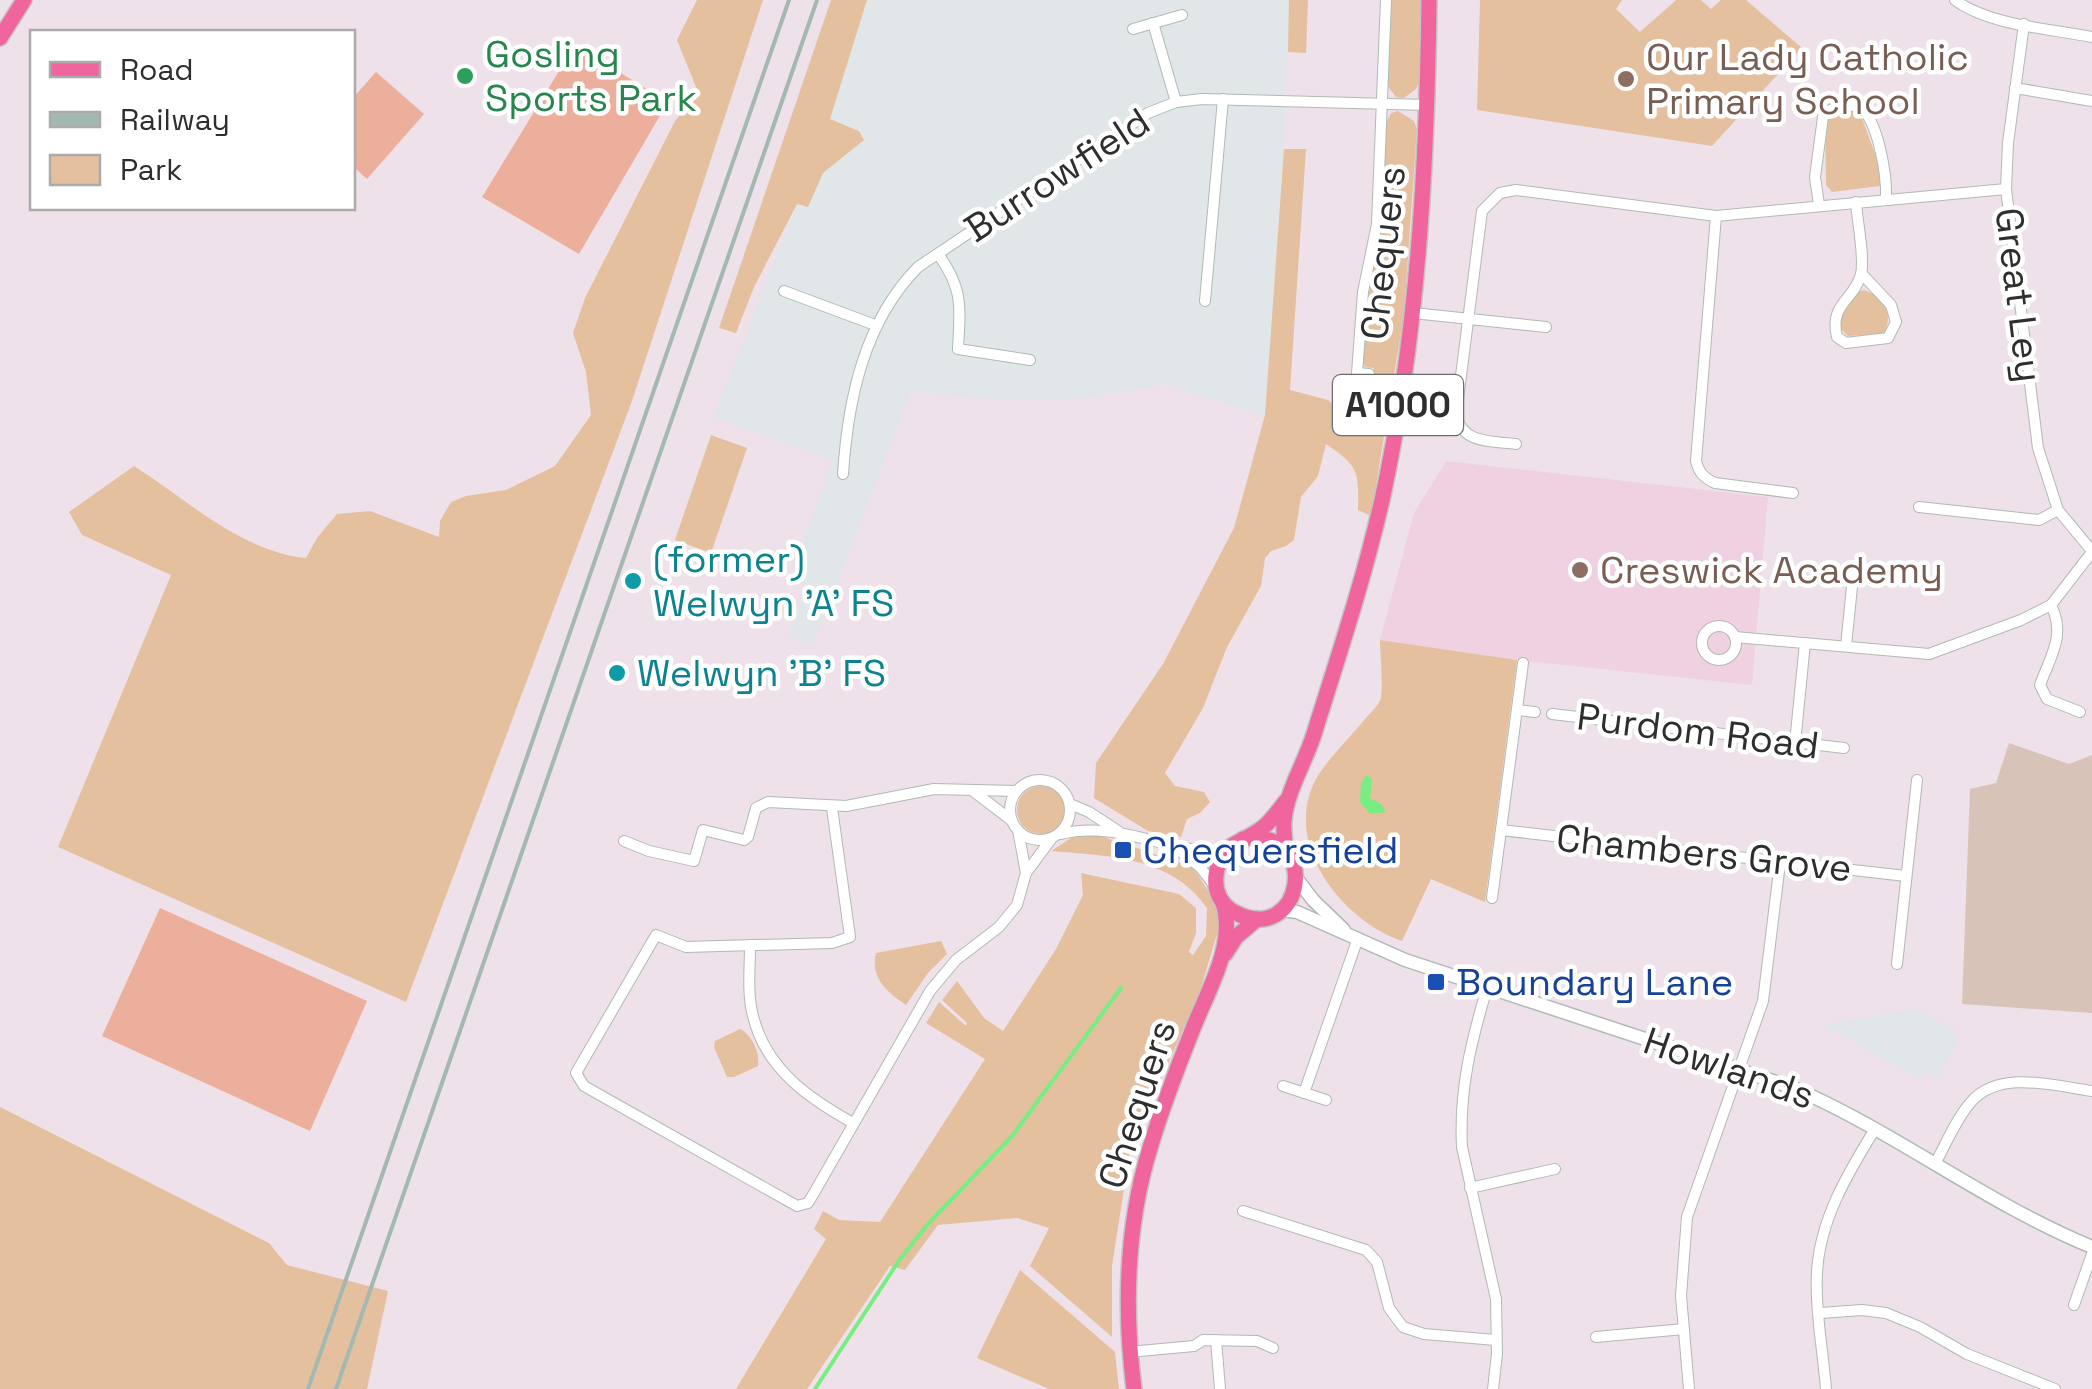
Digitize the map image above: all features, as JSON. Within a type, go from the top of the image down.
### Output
[{"type":"main road","points":[[0,38],[24,0]]},
{"type":"main road","name":"Chequers","points":[[1286,851],[1284,822],[1290,797],[1312,740],[1373,536],[1413,313],[1428,106],[1429,0]]},
{"type":"main road","name":"Chequers","points":[[1243,839],[1267,824],[1290,797]]},
{"type":"main road","points":[[1264,838],[1286,851],[1294,863],[1295,891],[1282,910],[1257,918],[1238,915],[1223,903],[1215,885],[1222,852],[1243,839],[1264,838]]},
{"type":"main road","name":"Chequers","points":[[1134,1389],[1128,1292],[1131,1243],[1142,1180],[1160,1119],[1220,962],[1227,925],[1223,903]]},
{"type":"main road","name":"Chequers","points":[[1220,962],[1236,937],[1257,918]]},
{"type":"street","points":[[1369,374],[1357,373],[1363,292],[1377,224],[1386,0]]},
{"type":"street","points":[[1955,0],[1972,11],[2092,37]]},
{"type":"street","points":[[1133,29],[1182,14]]},
{"type":"street","points":[[1154,23],[1176,102]]},
{"type":"street","name":"Great Ley","points":[[2024,24],[2006,190],[2038,448],[2058,510],[2092,552]]},
{"type":"street","points":[[2015,88],[2092,101]]},
{"type":"street","points":[[1206,301],[1223,99]]},
{"type":"street","name":"Burrowfield","points":[[843,474],[853,395],[876,325],[904,282],[938,254],[1135,121],[1176,102],[1223,99],[1428,106]]},
{"type":"street","points":[[1819,205],[1815,176],[1823,117],[1827,110],[1847,106],[1858,105],[1868,114],[1884,162],[1886,198]]},
{"type":"street","points":[[1516,444],[1471,438],[1458,427],[1456,415],[1482,210],[1500,192],[1516,190],[1716,216],[2006,190]]},
{"type":"street","points":[[1856,202],[1861,273],[1836,312],[1837,337],[1846,342],[1888,338],[1896,322],[1891,306],[1861,273]]},
{"type":"street","points":[[1716,216],[1698,470],[1715,484],[1793,493]]},
{"type":"street","points":[[938,254],[953,274],[960,294],[958,349],[1030,360]]},
{"type":"street","points":[[784,290],[876,325]]},
{"type":"street","points":[[1413,313],[1546,328]]},
{"type":"street","points":[[1919,507],[2039,520],[2058,510]]},
{"type":"street","points":[[1735,637],[1929,654],[2051,605],[2092,552]]},
{"type":"street","points":[[1846,646],[1854,567]]},
{"type":"street","points":[[2051,605],[2060,622],[2058,638],[2040,685],[2047,699],[2080,712]]},
{"type":"street","points":[[1795,743],[1805,643]]},
{"type":"street","points":[[1492,898],[1523,663]]},
{"type":"street","points":[[1517,710],[1535,712]]},
{"type":"street","name":"Purdom Road","points":[[1552,714],[1844,748]]},
{"type":"street","points":[[832,808],[850,937],[832,943],[686,947],[656,935],[576,1074],[579,1082],[797,1206],[808,1202],[926,997],[956,960],[1009,918],[1024,887],[1026,873],[1010,806],[1017,791],[1043,780],[1060,788],[1070,804],[1118,831]]},
{"type":"street","name":"Chambers Grove","points":[[1897,964],[1916,780]]},
{"type":"street","points":[[624,841],[694,861],[703,830],[744,840],[761,804],[832,808],[934,789],[1017,791]]},
{"type":"street","points":[[972,791],[1034,840],[1082,829],[1118,831],[1176,848],[1222,852]]},
{"type":"street","points":[[1026,873],[1068,821],[1070,804]]},
{"type":"street","name":"Chambers Grove","points":[[1501,830],[1906,876]]},
{"type":"street","points":[[1176,848],[1200,866],[1215,885]]},
{"type":"street","points":[[1689,1389],[1682,1258],[1687,1217],[1711,1142],[1740,1071],[1766,982],[1780,864]]},
{"type":"street","name":"Howlands","points":[[1297,879],[1312,900],[1352,935]]},
{"type":"street","name":"Howlands","points":[[1282,910],[1297,912],[1405,960],[1794,1088],[1875,1128],[2010,1210],[2092,1250]]},
{"type":"street","points":[[1304,1093],[1352,935]]},
{"type":"street","points":[[750,945],[754,1020],[778,1068],[808,1096],[853,1123]]},
{"type":"street","points":[[1487,988],[1461,1088],[1462,1147],[1496,1299],[1493,1389]]},
{"type":"street","points":[[1934,1164],[1972,1101],[1990,1088],[2026,1083],[2092,1091]]},
{"type":"street","points":[[1284,1086],[1326,1100]]},
{"type":"street","points":[[1826,1389],[1817,1273],[1832,1208],[1875,1128]]},
{"type":"street","points":[[1470,1188],[1555,1169]]},
{"type":"street","points":[[1243,1211],[1366,1250],[1378,1262],[1389,1308],[1403,1327],[1424,1334],[1496,1340]]},
{"type":"street","points":[[2074,1305],[2092,1250]]},
{"type":"street","points":[[1820,1313],[1886,1313],[1968,1354],[2055,1389]]},
{"type":"street","points":[[1596,1338],[1684,1329]]},
{"type":"street","points":[[1129,1352],[1194,1346],[1203,1340],[1257,1341],[1273,1348]]},
{"type":"street","points":[[1216,1340],[1220,1389]]},
{"type":"shaded area","points":[[867,0],[1289,0],[1284,149],[1265,415],[1165,385],[1065,400],[1001,400],[911,391],[812,647],[788,637],[804,588],[795,567],[832,460],[714,417],[829,119]]},
{"type":"shaded area","points":[[575,45],[668,102],[579,254],[482,197]]},
{"type":"shaded area","points":[[376,72],[424,114],[367,179],[355,168],[355,96]]},
{"type":"shaded area","name":"Creswick Academy","points":[[1446,461],[1768,497],[1752,685],[1517,660],[1380,640],[1414,513]]},
{"type":"shaded area","points":[[2009,743],[2069,764],[2092,755],[2092,1013],[1962,1004],[1970,789],[1996,783]]},
{"type":"shaded area","points":[[1367,775],[1372,779],[1370,798],[1386,812],[1370,814],[1360,802],[1361,783]]},
{"type":"shaded area","points":[[160,908],[367,1001],[310,1131],[102,1036]]},
{"type":"shaded area","points":[[1915,1009],[1957,1031],[1953,1039],[1958,1042],[1937,1078],[1925,1073],[1921,1080],[1837,1032],[1827,1033],[1826,1024]]},
{"type":"green space","points":[[697,0],[763,0],[632,401],[406,1002],[58,847],[171,575],[82,535],[69,512],[134,466],[237,535],[281,553],[306,558],[337,514],[370,511],[439,537],[440,521],[451,502],[506,490],[555,466],[591,415],[586,372],[573,333],[585,298],[675,121],[698,92],[677,40]]},
{"type":"green space","points":[[831,0],[867,0],[830,119],[859,131],[864,140],[823,173],[808,207],[797,204],[754,287],[736,333],[719,328]]},
{"type":"green space","points":[[1289,0],[1308,0],[1306,53],[1288,52]]},
{"type":"green space","points":[[1390,0],[1424,0],[1419,82],[1404,98],[1396,97],[1387,85]]},
{"type":"green space","name":"Our Lady Catholic Primary School","points":[[1480,0],[1622,0],[1616,9],[1640,32],[1676,0],[1701,0],[1711,9],[1721,0],[1746,0],[1802,48],[1712,146],[1477,110]]},
{"type":"green space","points":[[1859,110],[1882,173],[1880,186],[1832,192],[1826,185],[1825,113]]},
{"type":"green space","points":[[1398,111],[1414,121],[1417,129],[1404,314],[1371,516],[1358,510],[1354,470],[1326,444],[1318,476],[1301,497],[1294,540],[1265,558],[1261,586],[1227,647],[1203,708],[1165,773],[1175,786],[1204,792],[1210,802],[1187,819],[1181,837],[1148,831],[1094,798],[1096,763],[1163,664],[1234,528],[1265,415],[1284,149],[1306,149],[1290,390],[1328,400],[1343,411],[1350,392],[1372,395],[1374,368],[1365,367],[1362,361],[1370,282],[1380,245],[1386,123],[1391,113]]},
{"type":"green space","points":[[1864,290],[1885,307],[1887,326],[1884,333],[1848,336],[1841,329],[1840,317],[1854,293]]},
{"type":"green space","points":[[711,435],[747,448],[711,553],[675,540]]},
{"type":"green space","points":[[1380,640],[1517,660],[1485,902],[1431,879],[1402,941],[1380,931],[1341,899],[1325,879],[1307,833],[1306,809],[1317,777],[1380,701]]},
{"type":"green space","points":[[1041,786],[1058,793],[1065,810],[1058,827],[1041,834],[1024,827],[1017,810],[1024,793]]},
{"type":"green space","points":[[1098,835],[1193,867],[1217,905],[1220,924],[1200,991],[1130,1150],[1112,1266],[1112,1337],[1030,1266],[1049,1228],[1017,1218],[938,1225],[905,1270],[890,1266],[807,1389],[736,1389],[826,1239],[814,1229],[823,1211],[839,1220],[880,1222],[985,1059],[926,1023],[939,1002],[966,1026],[942,1000],[957,981],[984,1018],[1003,1031],[1056,949],[1083,895],[1081,873],[1179,894],[1196,908],[1196,933],[1189,952],[1193,955],[1206,936],[1207,908],[1192,891],[1157,868],[1116,858],[1051,851],[1074,836]]},
{"type":"green space","points":[[941,941],[947,954],[906,1005],[882,984],[875,970],[876,953]]},
{"type":"green space","points":[[740,1029],[754,1045],[758,1066],[727,1077],[715,1041]]},
{"type":"green space","points":[[0,1107],[269,1243],[287,1265],[388,1291],[367,1389],[0,1389]]},
{"type":"green space","points":[[1020,1270],[1115,1352],[1119,1389],[1049,1389],[977,1358]]},
{"type":"waterway","points":[[815,1389],[900,1259],[1012,1136],[1121,988]]},
{"type":"railway","points":[[308,1389],[789,0]]},
{"type":"railway","points":[[336,1389],[817,0]]},
{"type":"place","name":"Gosling Sports Park","points":[[465,76]]},
{"type":"place","name":"Our Lady Catholic Primary School","points":[[1626,79]]},
{"type":"place","name":"Creswick Academy","points":[[1580,570]]},
{"type":"place","name":"(former) Welwyn 'A' FS","points":[[633,581]]},
{"type":"place","name":"Welwyn 'B' FS","points":[[617,673]]},
{"type":"place","name":"Chequersfield","points":[[1123,850]]},
{"type":"place","name":"Boundary Lane","points":[[1436,982]]}]
